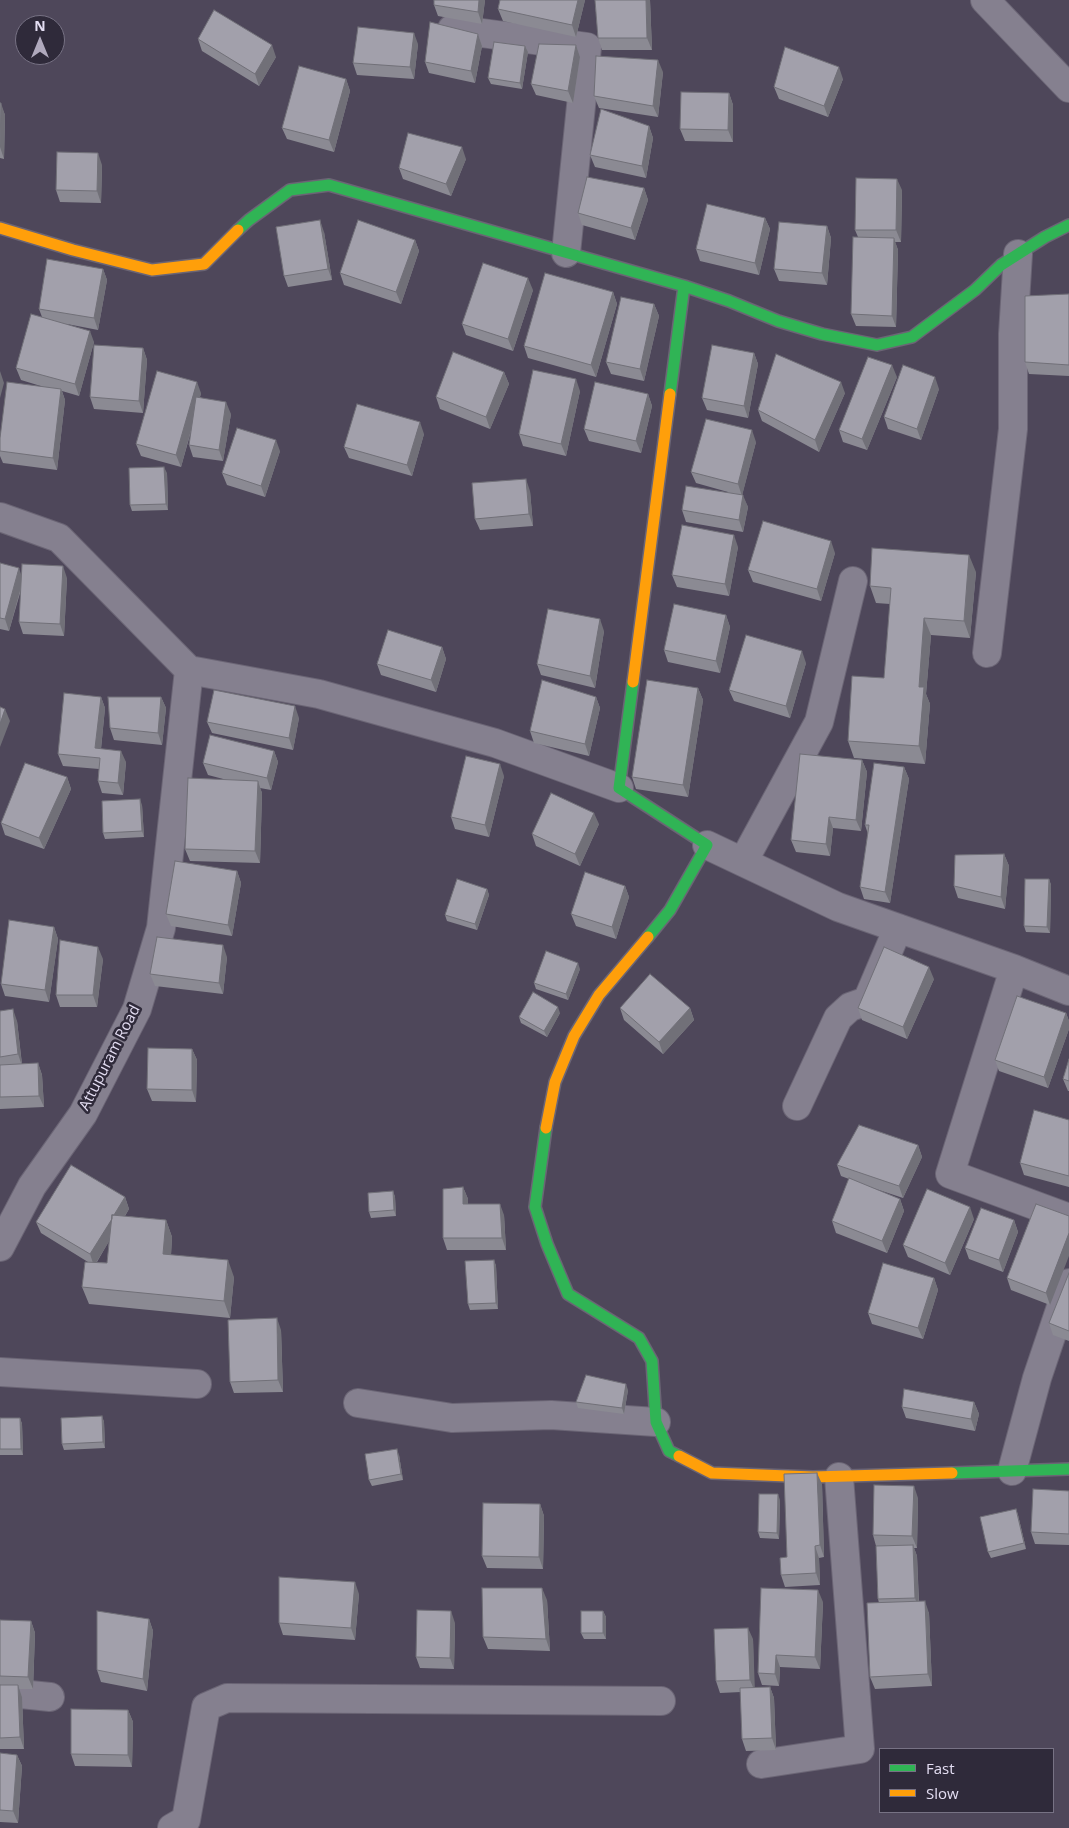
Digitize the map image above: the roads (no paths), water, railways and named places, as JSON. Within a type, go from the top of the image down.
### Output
[{"type":"street","points":[[985,0],[1069,88]]},
{"type":"street","points":[[452,29],[587,47],[566,253]]},
{"type":"street","points":[[0,228],[72,250],[152,270],[204,264],[249,220],[290,190],[329,185],[684,286],[804,329],[877,345],[912,337],[975,290],[1001,265],[1045,237],[1069,225]]},
{"type":"street","points":[[987,653],[1013,429],[1013,334],[1018,254]]},
{"type":"street","points":[[619,788],[684,286]]},
{"type":"street","points":[[0,517],[59,538],[189,670],[328,697],[495,743],[619,788],[707,845],[838,907],[1014,969],[1069,991]]},
{"type":"street","points":[[743,862],[819,722],[853,581]]},
{"type":"street","name":"Attupuram Road","points":[[0,1247],[32,1186],[83,1114],[137,1009],[161,928],[189,670]]},
{"type":"street","points":[[707,845],[670,910],[599,995],[574,1036],[555,1082],[542,1148],[535,1207],[547,1244],[568,1294],[639,1338],[652,1362],[656,1422],[669,1451],[712,1473],[813,1478],[1069,1469]]},
{"type":"street","points":[[797,1106],[838,1018],[850,1006],[867,1001],[898,928]]},
{"type":"street","points":[[1014,969],[950,1174],[1069,1218]]},
{"type":"street","points":[[1012,1471],[1037,1378],[1069,1283]]},
{"type":"street","points":[[0,1372],[197,1384]]},
{"type":"street","points":[[358,1403],[452,1418],[551,1415],[656,1422]]},
{"type":"street","points":[[761,1764],[860,1749],[839,1477]]},
{"type":"street","points":[[0,1692],[50,1697]]},
{"type":"street","points":[[172,1828],[186,1820],[206,1707],[227,1698],[661,1701]]}]
